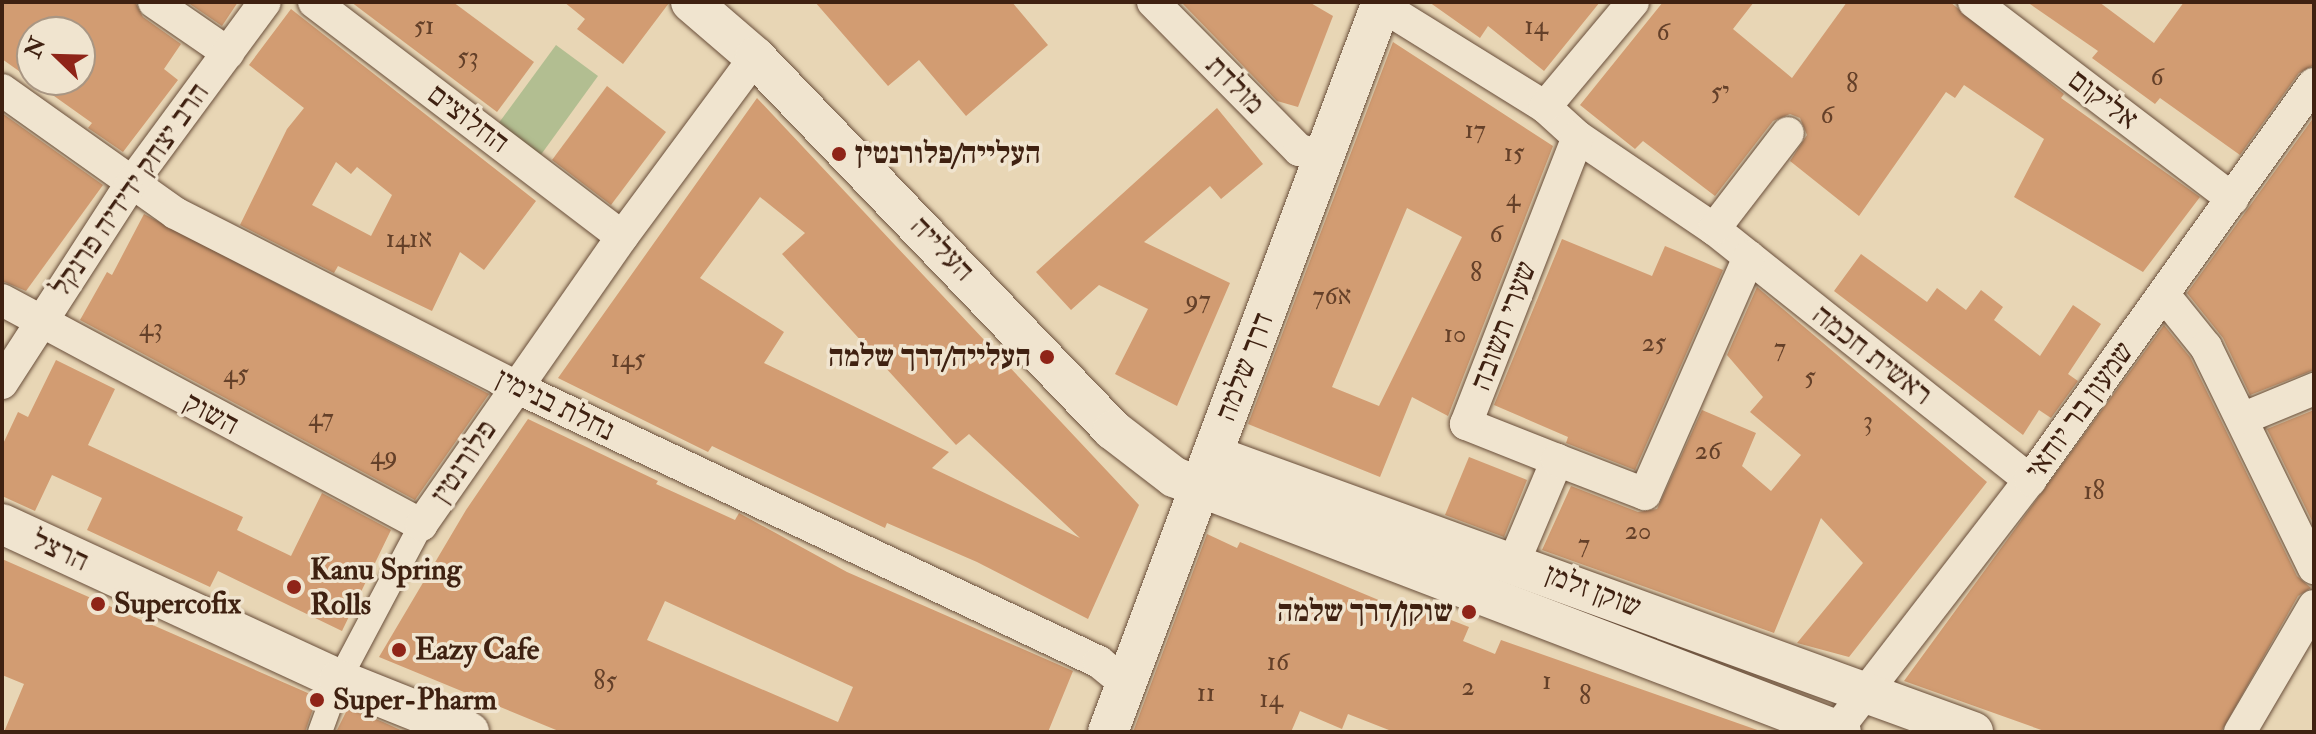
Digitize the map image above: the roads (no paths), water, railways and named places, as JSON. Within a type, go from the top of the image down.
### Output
[{"type":"street","points":[[154,2],[228,53]]},
{"type":"street","name":"הרב יצחק ידידיה פרנקל","points":[[2,383],[37,322],[130,185],[265,2]]},
{"type":"street","name":"החלוצים","points":[[314,2],[622,237]]},
{"type":"street","name":"העלייה","points":[[691,2],[755,57],[1113,430],[1205,472]]},
{"type":"street","name":"מולדת","points":[[1153,2],[1299,150],[1324,156]]},
{"type":"street","name":"דרך שלמה","points":[[1108,732],[1383,2]]},
{"type":"street","name":"ראשית חכמה","points":[[1383,2],[1392,12],[1545,107],[1578,137],[1714,229],[2030,480]]},
{"type":"street","points":[[1545,107],[1633,2]]},
{"type":"street","name":"אליקום","points":[[1974,2],[2233,199]]},
{"type":"street","name":"פלורנטין","points":[[320,732],[339,680],[421,525],[622,237],[755,57]]},
{"type":"street","name":"שמעון בר יוחאי","points":[[1838,731],[2030,480],[2314,84]]},
{"type":"street","name":"נחלת בנימין","points":[[2,90],[130,185],[516,387],[1099,662],[1127,685]]},
{"type":"street","points":[[1714,229],[1788,133]]},
{"type":"street","name":"שערי תשובה","points":[[1578,137],[1466,424],[1645,494],[1749,257]]},
{"type":"street","points":[[2164,295],[2206,347],[2244,418],[2314,568]]},
{"type":"street","name":"השוק","points":[[2,300],[37,322],[421,525]]},
{"type":"street","points":[[2244,418],[2314,389]]},
{"type":"street","points":[[1514,562],[1557,460]]},
{"type":"street","name":"שוקן זלמן","points":[[1205,472],[1514,562],[1973,732]]},
{"type":"street","name":"שוקן זלמן","points":[[1205,472],[1780,719],[1838,731]]},
{"type":"street","name":"הרצל","points":[[2,524],[339,680],[469,732]]},
{"type":"street","points":[[2240,732],[2314,606]]},
{"type":"place","name":"העלייה/פלורנטין","points":[[839,154]]},
{"type":"place","name":"העלייה/דרך שלמה","points":[[1047,357]]},
{"type":"place","name":"Kanu Spring Rolls","points":[[294,587]]},
{"type":"place","name":"Supercofix","points":[[98,604]]},
{"type":"place","name":"שוקן/דרך שלמה","points":[[1469,612]]},
{"type":"place","name":"Eazy Cafe","points":[[399,650]]},
{"type":"place","name":"Super-Pharm","points":[[317,700]]}]
